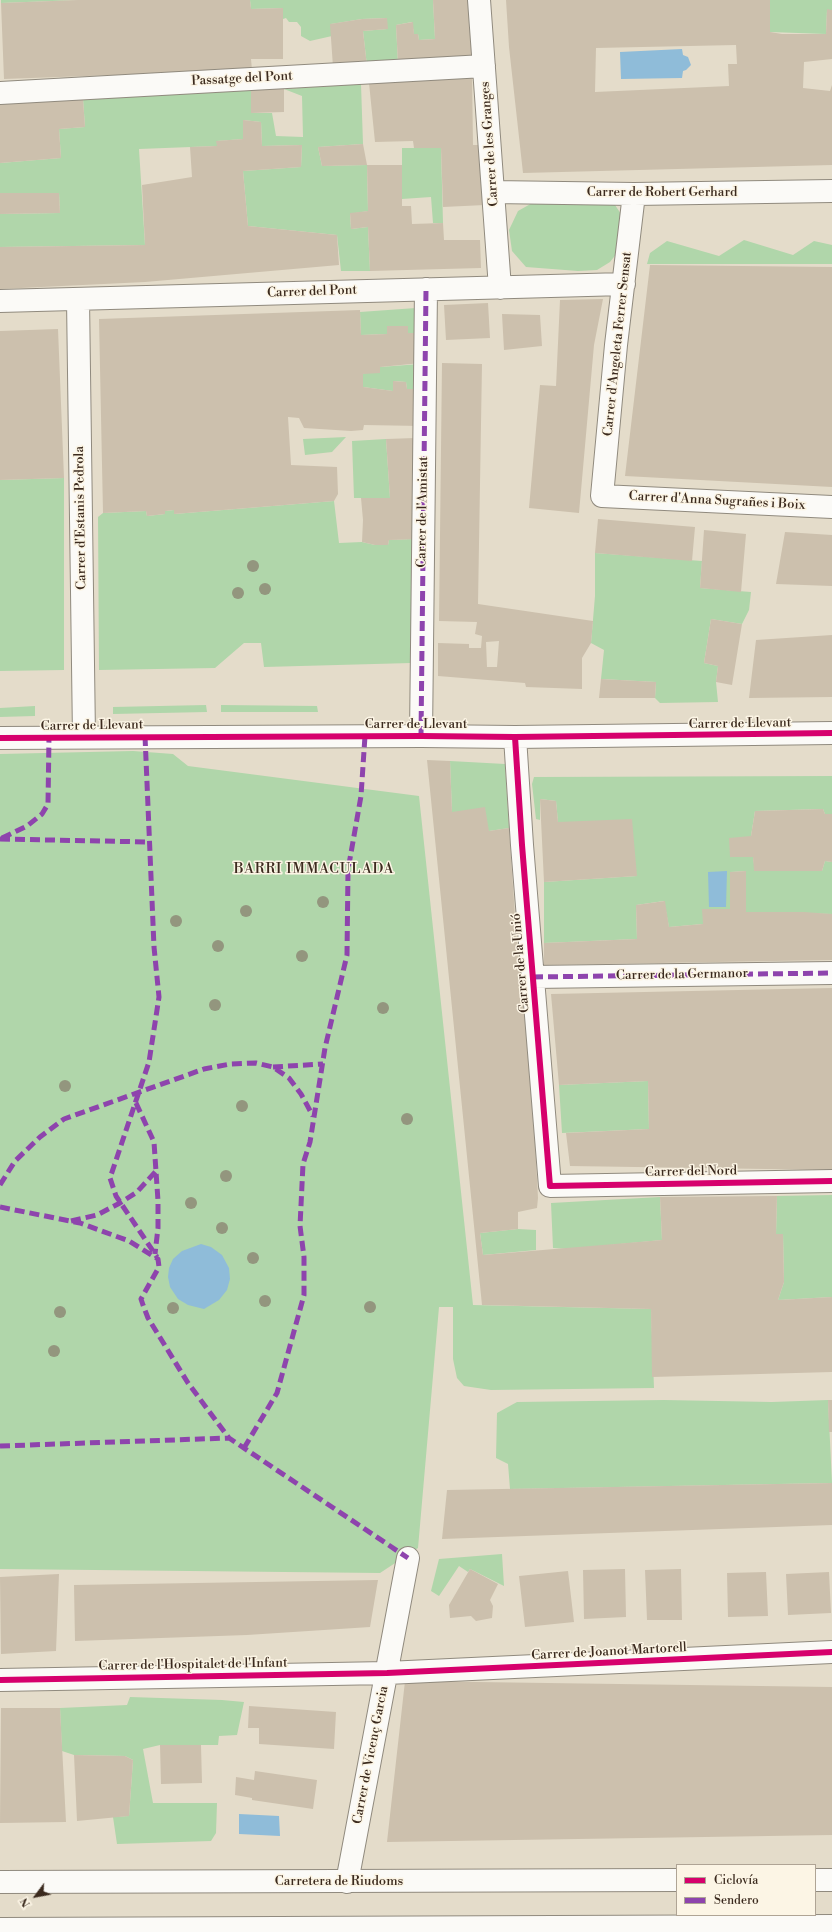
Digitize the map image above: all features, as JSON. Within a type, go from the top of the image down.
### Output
[{"type":"street","name":"Carrer de les Granges","points":[[479,0],[500,288]]},
{"type":"street","name":"Passatge del Pont","points":[[0,93],[484,66]]},
{"type":"street","name":"Carrer de Robert Gerhard","points":[[493,192],[634,194],[832,191]]},
{"type":"street","name":"Carrer d'Angeleta Ferrer Sensat","points":[[602,496],[616,345],[634,194]]},
{"type":"street","name":"Carrer del Pont","points":[[0,301],[624,284]]},
{"type":"street","name":"Carrer de l'Amistat","points":[[421,736],[426,289]]},
{"type":"street","name":"Carrer d'Estanis Pedrola","points":[[78,299],[84,737]]},
{"type":"street","name":"Carrer d'Anna Sugrañes i Boix","points":[[602,496],[832,507]]},
{"type":"street","name":"Carrer de Llevant","points":[[0,738],[515,737],[832,733]]},
{"type":"street","name":"Carrer de la Unió","points":[[515,737],[550,1186]]},
{"type":"street","name":"Carrer de la Germanor","points":[[533,977],[832,973]]},
{"type":"street","name":"Carrer del Nord","points":[[550,1186],[832,1181]]},
{"type":"street","name":"Carrer de Vicenç Garcia","points":[[347,1882],[408,1558]]},
{"type":"street","name":"Carrer de Joanot Martorell","points":[[387,1673],[832,1652]]},
{"type":"street","name":"Carrer de l'Hospitalet de l'Infant","points":[[0,1680],[387,1673]]},
{"type":"street","name":"Carretera de Riudoms","points":[[0,1882],[676,1880]]},
{"type":"street","points":[[816,1880],[832,1880]]},
{"type":"street","points":[[0,1929],[832,1926]]},
{"type":"green space","points":[[1,0],[78,0],[1,3]]},
{"type":"green space","points":[[250,0],[433,0],[435,39],[419,40],[418,34],[414,34],[412,22],[396,25],[398,63],[367,66],[363,31],[387,29],[387,18],[362,19],[331,24],[332,36],[310,41],[301,36],[301,27],[297,22],[289,22],[286,18],[283,19],[283,8],[251,9]]},
{"type":"green space","points":[[770,0],[832,0],[832,10],[827,10],[826,34],[770,32]]},
{"type":"green space","points":[[361,84],[363,144],[318,147],[322,166],[367,165],[368,211],[350,214],[351,229],[368,227],[370,271],[341,271],[337,235],[248,226],[243,171],[301,167],[302,145],[262,146],[261,122],[243,120],[243,139],[217,141],[217,146],[139,149],[145,245],[0,247],[0,214],[60,213],[59,193],[0,193],[0,163],[61,158],[59,129],[85,127],[83,99],[251,89],[251,113],[272,113],[276,136],[303,137],[302,96],[284,89]]},
{"type":"green space","points":[[402,148],[441,148],[443,223],[433,223],[431,197],[402,199]]},
{"type":"green space","points":[[534,202],[613,202],[621,214],[621,248],[610,262],[597,270],[578,271],[526,267],[512,251],[509,230],[518,211]]},
{"type":"green space","points":[[744,240],[793,255],[814,241],[832,245],[832,264],[647,264],[650,253],[667,241],[719,256]]},
{"type":"green space","points":[[416,308],[418,333],[408,333],[408,326],[388,326],[387,334],[361,335],[360,312]]},
{"type":"green space","points":[[420,364],[419,389],[407,389],[406,382],[394,381],[393,391],[363,387],[363,374],[380,367]]},
{"type":"green space","points":[[346,437],[332,452],[305,455],[303,439]]},
{"type":"green space","points":[[386,439],[390,498],[354,498],[352,441]]},
{"type":"green space","points":[[64,478],[64,670],[0,671],[0,480]]},
{"type":"green space","points":[[334,501],[339,543],[362,542],[375,545],[388,545],[389,540],[413,539],[411,663],[264,667],[261,643],[244,643],[215,668],[99,670],[98,517],[103,513],[146,511],[147,516],[165,514],[165,511],[174,510],[174,514]]},
{"type":"green space","points":[[595,553],[702,561],[700,588],[751,592],[749,610],[742,624],[711,619],[704,663],[718,666],[716,682],[718,702],[660,703],[655,698],[656,682],[601,679],[604,650],[591,643],[595,596]]},
{"type":"green space","points":[[206,705],[207,712],[113,714],[113,707]]},
{"type":"green space","points":[[221,705],[317,706],[318,712],[221,712]]},
{"type":"green space","points":[[35,706],[35,716],[0,717],[0,708]]},
{"type":"green space","points":[[133,751],[173,754],[188,766],[419,796],[473,1305],[651,1309],[654,1388],[491,1390],[464,1386],[457,1378],[453,1359],[453,1307],[439,1307],[418,1548],[380,1573],[0,1569],[0,754]]},
{"type":"green space","points":[[450,761],[505,764],[509,828],[489,831],[452,812]]},
{"type":"green space","points":[[832,776],[832,814],[825,814],[823,809],[755,811],[751,836],[730,857],[753,857],[755,871],[822,871],[825,861],[832,862],[832,914],[746,912],[746,871],[731,872],[730,909],[703,909],[703,924],[669,927],[664,901],[636,905],[637,939],[544,943],[544,882],[637,876],[558,822],[556,801],[540,799],[540,820],[536,819],[532,784],[534,777]]},
{"type":"green space","points":[[648,1081],[649,1129],[562,1133],[559,1085]]},
{"type":"green space","points":[[832,1195],[832,1297],[778,1300],[784,1282],[783,1234],[776,1234],[777,1196]]},
{"type":"green space","points":[[660,1197],[662,1240],[568,1249],[553,1248],[551,1203]]},
{"type":"green space","points":[[518,1229],[536,1230],[536,1250],[483,1255],[480,1233]]},
{"type":"green space","points":[[664,1400],[772,1402],[828,1400],[832,1483],[510,1489],[508,1464],[496,1458],[497,1413],[517,1402]]},
{"type":"green space","points":[[502,1554],[504,1586],[470,1569],[468,1572],[459,1566],[439,1596],[431,1591],[439,1559]]},
{"type":"green space","points":[[130,1697],[244,1702],[237,1735],[219,1736],[218,1745],[160,1745],[143,1749],[153,1803],[217,1803],[216,1833],[211,1841],[117,1844],[113,1817],[129,1816],[133,1760],[125,1756],[74,1755],[62,1751],[60,1708],[127,1705]]},
{"type":"water","points":[[682,49],[683,55],[688,57],[691,65],[683,71],[682,78],[621,79],[620,52]]},
{"type":"water","points":[[727,871],[726,907],[709,907],[708,872]]},
{"type":"water","points":[[201,1244],[211,1247],[222,1255],[229,1268],[230,1279],[227,1290],[219,1300],[204,1309],[188,1305],[178,1299],[170,1287],[168,1277],[169,1268],[173,1259],[182,1251]]},
{"type":"water","points":[[239,1814],[279,1816],[280,1836],[239,1834]]},
{"type":"building","points":[[78,0],[250,0],[251,9],[283,8],[283,59],[251,59],[252,70],[4,79],[1,3]]},
{"type":"building","points":[[433,0],[471,0],[475,57],[398,63],[396,25],[413,22],[414,34],[418,34],[419,40],[435,39]]},
{"type":"building","points":[[506,0],[770,0],[770,32],[782,34],[826,34],[827,9],[832,10],[832,59],[804,62],[803,88],[830,91],[832,85],[832,165],[523,173],[509,47]],"holes":[[[736,45],[737,64],[728,64],[729,86],[595,92],[596,48]]]},
{"type":"building","points":[[387,18],[388,29],[363,31],[367,66],[333,67],[330,24],[362,19]]},
{"type":"building","points":[[472,73],[473,145],[483,145],[485,205],[443,207],[441,148],[414,148],[413,141],[375,142],[369,83]]},
{"type":"building","points":[[251,89],[284,89],[284,112],[251,113]]},
{"type":"building","points":[[83,99],[85,127],[59,129],[61,158],[0,163],[0,104]]},
{"type":"building","points":[[243,120],[261,122],[262,146],[302,145],[301,167],[243,171],[248,226],[337,235],[339,265],[145,282],[0,289],[0,247],[145,245],[142,185],[192,177],[190,147],[217,146],[216,141],[243,139]]},
{"type":"building","points":[[363,144],[367,165],[322,166],[318,147]]},
{"type":"building","points":[[367,165],[402,165],[402,206],[411,206],[412,224],[443,223],[444,240],[480,240],[481,268],[370,271],[368,227],[351,229],[350,213],[368,211]]},
{"type":"building","points":[[0,193],[59,193],[60,213],[0,214]]},
{"type":"building","points":[[650,265],[832,267],[832,487],[625,476]]},
{"type":"building","points":[[603,299],[594,345],[579,513],[529,508],[540,385],[556,386],[560,300]]},
{"type":"building","points":[[488,303],[490,338],[446,340],[444,305]]},
{"type":"building","points":[[360,310],[361,335],[387,334],[387,326],[408,326],[408,333],[418,333],[421,363],[380,367],[380,373],[363,374],[363,387],[393,391],[393,381],[406,382],[407,389],[421,389],[421,426],[364,425],[363,430],[351,431],[304,428],[299,418],[288,417],[291,465],[337,467],[338,494],[334,501],[174,514],[174,510],[165,511],[165,514],[147,516],[146,511],[103,513],[99,319]]},
{"type":"building","points":[[502,314],[540,315],[542,346],[504,350]]},
{"type":"building","points":[[58,329],[64,478],[0,480],[0,331]]},
{"type":"building","points":[[442,363],[482,364],[478,604],[593,621],[591,643],[582,658],[582,689],[526,687],[525,683],[438,676],[438,643],[469,644],[469,648],[481,648],[482,636],[475,634],[477,622],[439,621]],"holes":[[[499,641],[497,667],[487,667],[486,642]]]},
{"type":"building","points":[[415,438],[419,539],[389,540],[388,545],[375,545],[362,542],[363,520],[361,498],[390,498],[386,439]]},
{"type":"building","points":[[598,519],[695,527],[692,561],[595,553]]},
{"type":"building","points":[[704,530],[746,534],[741,592],[700,588]]},
{"type":"building","points":[[785,532],[832,535],[832,586],[776,584]]},
{"type":"building","points":[[711,619],[742,624],[732,685],[716,682],[718,666],[704,663]]},
{"type":"building","points":[[832,635],[832,697],[749,698],[756,640]]},
{"type":"building","points":[[601,679],[656,682],[655,698],[599,698]]},
{"type":"building","points":[[427,760],[450,761],[452,812],[485,807],[489,831],[509,828],[516,931],[532,1084],[538,1198],[537,1208],[518,1212],[518,1229],[480,1233],[483,1255],[662,1240],[660,1197],[777,1196],[776,1234],[783,1234],[784,1282],[778,1300],[832,1297],[832,1372],[652,1377],[651,1309],[482,1305]]},
{"type":"building","points":[[540,799],[556,801],[558,822],[632,819],[637,876],[544,882]]},
{"type":"building","points":[[823,809],[825,814],[832,814],[832,862],[825,861],[822,871],[754,871],[753,857],[730,857],[729,838],[751,836],[755,811]]},
{"type":"building","points":[[746,871],[746,912],[804,912],[832,914],[832,960],[544,965],[544,943],[637,939],[636,905],[665,901],[669,927],[703,924],[702,909],[730,909],[730,872]]},
{"type":"building","points":[[832,988],[832,1170],[570,1166],[566,1133],[649,1129],[648,1081],[559,1085],[551,994]]},
{"type":"building","points":[[828,1400],[832,1400],[832,1432],[829,1432]]},
{"type":"building","points":[[832,1483],[832,1525],[442,1539],[447,1490]]},
{"type":"building","points":[[470,1569],[498,1584],[490,1600],[493,1606],[492,1618],[476,1621],[471,1616],[450,1618],[449,1605]]},
{"type":"building","points":[[625,1569],[626,1617],[584,1619],[583,1570]]},
{"type":"building","points":[[681,1569],[682,1620],[647,1620],[645,1570]]},
{"type":"building","points":[[568,1571],[574,1622],[525,1627],[519,1576]]},
{"type":"building","points":[[766,1572],[768,1616],[728,1617],[727,1573]]},
{"type":"building","points":[[829,1572],[831,1613],[788,1615],[786,1574]]},
{"type":"building","points":[[59,1574],[56,1651],[1,1654],[0,1577]]},
{"type":"building","points":[[378,1580],[370,1627],[247,1635],[75,1641],[74,1585]]},
{"type":"building","points":[[405,1681],[832,1687],[832,1835],[387,1842]]},
{"type":"building","points":[[249,1706],[336,1712],[334,1749],[259,1744],[259,1728],[248,1728]]},
{"type":"building","points":[[1,1708],[60,1708],[66,1822],[0,1823]]},
{"type":"building","points":[[160,1745],[201,1745],[202,1783],[161,1784]]},
{"type":"building","points":[[74,1755],[125,1756],[133,1760],[129,1816],[77,1821]]},
{"type":"building","points":[[255,1771],[317,1780],[313,1809],[252,1800],[252,1798],[235,1795],[236,1777],[254,1780]]},
{"type":"marked path","points":[[421,736],[426,289]]},
{"type":"marked path","points":[[145,736],[154,947],[159,997],[149,1062],[110,1178],[116,1196],[157,1257]]},
{"type":"marked path","points":[[244,1448],[277,1393],[304,1295],[304,1257],[300,1226],[303,1164],[310,1142],[325,1048],[347,955],[348,870],[361,796],[365,736]]},
{"type":"marked path","points":[[2,838],[27,826],[42,814],[48,804],[49,737]]},
{"type":"marked path","points":[[0,839],[150,842]]},
{"type":"marked path","points":[[533,977],[832,973]]},
{"type":"marked path","points":[[0,1185],[15,1161],[40,1137],[64,1119],[204,1069],[230,1064],[256,1063],[273,1067],[289,1078],[301,1094],[313,1116]]},
{"type":"marked path","points":[[273,1067],[323,1064]]},
{"type":"marked path","points":[[136,1103],[154,1142],[158,1201],[158,1228],[155,1254]]},
{"type":"marked path","points":[[71,1221],[97,1215],[120,1203],[137,1192],[157,1170]]},
{"type":"marked path","points":[[0,1207],[80,1223],[129,1241],[158,1259],[159,1267],[141,1299],[148,1318],[188,1383],[229,1438],[408,1558]]},
{"type":"marked path","points":[[0,1446],[229,1438]]},
{"type":"cycle path","points":[[0,738],[515,737],[832,733]]},
{"type":"cycle path","points":[[515,737],[522,845],[550,1186],[832,1181]]},
{"type":"cycle path","points":[[0,1680],[387,1673],[832,1652]]},
{"type":"district","name":"BARRI IMMACULADA","points":[[314,870]]}]
